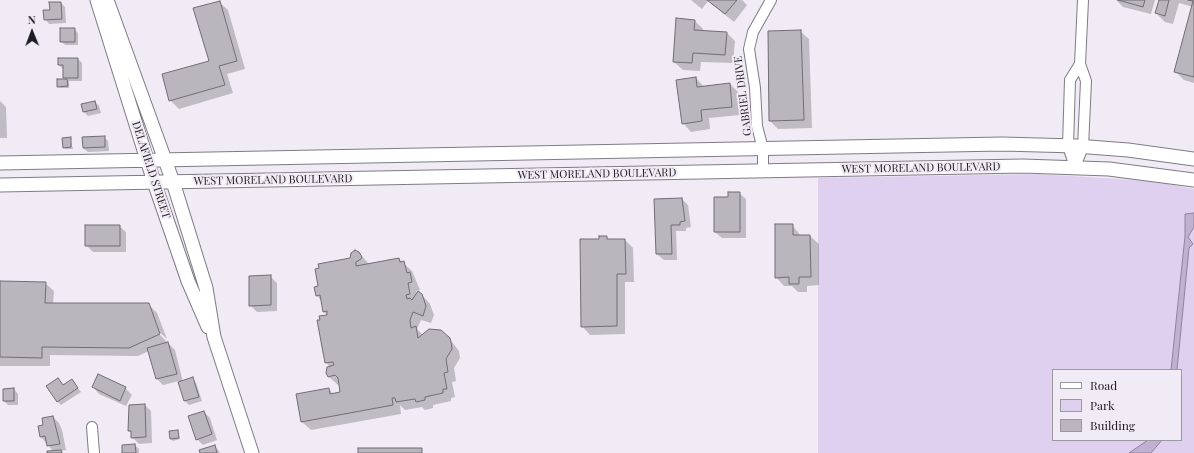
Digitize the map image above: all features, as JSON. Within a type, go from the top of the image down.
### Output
[{"type":"street","name":"DELAFIELD STREET","points":[[97,0],[108,18],[147,108],[173,182],[202,275],[214,337],[252,453]]},
{"type":"street","name":"DELAFIELD STREET","points":[[107,0],[108,18],[132,113],[188,280],[205,322],[214,337]]},
{"type":"street","name":"GABRIEL DRIVE","points":[[763,171],[763,149],[757,126],[755,88],[749,48],[753,32],[771,0]]},
{"type":"street","points":[[1074,167],[1083,146],[1086,81],[1080,64],[1083,0]]},
{"type":"street","points":[[1074,167],[1068,146],[1070,80],[1080,64]]},
{"type":"street","points":[[132,113],[147,108]]},
{"type":"street","name":"WEST MORELAND BOULEVARD","points":[[0,163],[961,146],[1083,146],[1194,159]]},
{"type":"street","points":[[961,146],[961,167]]},
{"type":"street","points":[[641,152],[642,173]]},
{"type":"street","points":[[541,153],[542,174]]},
{"type":"street","points":[[1154,174],[1157,154]]},
{"type":"street","points":[[425,155],[425,177]]},
{"type":"street","points":[[306,158],[306,179]]},
{"type":"street","points":[[253,159],[254,180]]},
{"type":"street","points":[[86,162],[88,183]]},
{"type":"street","points":[[17,163],[17,184]]},
{"type":"street","name":"WEST MORELAND BOULEVARD","points":[[0,185],[961,167],[1074,167],[1154,174],[1194,180]]},
{"type":"street","points":[[172,236],[188,230]]},
{"type":"street","points":[[188,280],[202,275]]},
{"type":"street","points":[[92,427],[94,453]]},
{"type":"green space","points":[[1038,174],[1152,181],[1194,189],[1194,453],[818,453],[818,178]]},
{"type":"shaded area","points":[[1194,213],[1194,227],[1188,237],[1193,244],[1189,248],[1177,369],[1171,369],[1185,236],[1185,214]]},
{"type":"shaded area","points":[[1147,441],[1161,441],[1151,453],[1129,453]]},
{"type":"building","points":[[707,0],[737,0],[725,14]]},
{"type":"building","points":[[1118,0],[1145,0],[1143,7]]},
{"type":"building","points":[[1159,0],[1169,0],[1165,16],[1155,13]]},
{"type":"building","points":[[1188,0],[1194,0],[1194,77],[1174,72],[1193,1]]},
{"type":"building","points":[[220,1],[237,61],[219,66],[225,85],[169,101],[162,74],[209,61],[193,8]]},
{"type":"building","points":[[49,2],[61,2],[62,19],[44,20],[43,10],[50,10]]},
{"type":"building","points":[[676,18],[695,20],[694,30],[727,32],[725,55],[693,53],[692,63],[673,62]]},
{"type":"building","points":[[60,28],[75,28],[75,42],[60,42]]},
{"type":"building","points":[[801,30],[804,120],[769,121],[768,31]]},
{"type":"building","points":[[58,58],[78,58],[78,78],[63,78],[63,65],[58,65]]},
{"type":"building","points":[[696,77],[697,87],[730,83],[732,107],[701,110],[702,121],[682,124],[676,80]]},
{"type":"building","points":[[57,79],[67,79],[68,86],[57,87]]},
{"type":"building","points":[[95,101],[97,109],[83,112],[81,104]]},
{"type":"building","points":[[105,136],[105,147],[83,148],[82,137]]},
{"type":"building","points":[[71,137],[71,147],[63,148],[62,138]]},
{"type":"building","points":[[728,192],[740,192],[740,232],[714,232],[714,197],[728,197]]},
{"type":"building","points":[[682,198],[685,221],[680,222],[680,225],[671,225],[672,254],[656,254],[654,199]]},
{"type":"building","points":[[775,224],[793,224],[793,235],[810,235],[811,277],[799,277],[799,284],[789,284],[789,277],[775,278]]},
{"type":"building","points":[[85,225],[120,225],[120,246],[85,246]]},
{"type":"building","points":[[599,236],[607,236],[607,239],[625,239],[626,274],[617,274],[617,326],[581,327],[580,239],[599,239]]},
{"type":"building","points":[[355,250],[359,252],[362,257],[356,262],[356,266],[399,258],[400,262],[404,261],[407,273],[410,272],[412,282],[408,283],[410,294],[406,295],[407,299],[410,298],[412,300],[418,291],[422,294],[426,306],[423,316],[413,312],[410,320],[411,328],[416,326],[418,338],[429,329],[441,330],[450,338],[452,349],[446,359],[448,372],[444,373],[447,389],[443,389],[443,393],[425,397],[425,400],[416,402],[415,399],[396,402],[395,398],[392,398],[393,405],[301,422],[296,394],[329,388],[330,394],[340,392],[338,378],[335,375],[328,377],[326,373],[327,367],[334,365],[333,362],[325,363],[317,320],[320,320],[319,316],[327,315],[327,311],[323,312],[320,295],[316,296],[314,287],[318,286],[315,269],[319,268],[318,264],[350,258],[351,253]]},
{"type":"building","points":[[271,275],[271,305],[249,306],[249,276]]},
{"type":"building","points":[[0,281],[46,282],[45,303],[149,303],[160,334],[129,348],[42,347],[42,358],[0,357]]},
{"type":"building","points":[[168,342],[177,374],[156,379],[147,348]]},
{"type":"building","points":[[98,374],[126,387],[120,401],[92,387]]},
{"type":"building","points":[[193,377],[199,397],[184,401],[178,382]]},
{"type":"building","points":[[58,378],[63,385],[72,379],[78,388],[57,402],[46,386]]},
{"type":"building","points":[[14,388],[14,401],[3,401],[3,389]]},
{"type":"building","points":[[145,404],[146,437],[131,438],[131,431],[128,431],[129,405]]},
{"type":"building","points":[[204,411],[212,434],[196,440],[188,416]]},
{"type":"building","points":[[53,416],[60,444],[47,446],[45,436],[40,437],[38,426],[43,425],[42,418]]},
{"type":"building","points":[[178,430],[179,438],[170,439],[169,431]]},
{"type":"building","points":[[135,444],[136,453],[122,453],[122,445]]},
{"type":"building","points":[[215,445],[217,453],[200,453],[199,450]]},
{"type":"building","points":[[358,448],[422,448],[422,453],[358,453]]},
{"type":"building","points":[[61,450],[62,453],[47,453],[47,451]]}]
